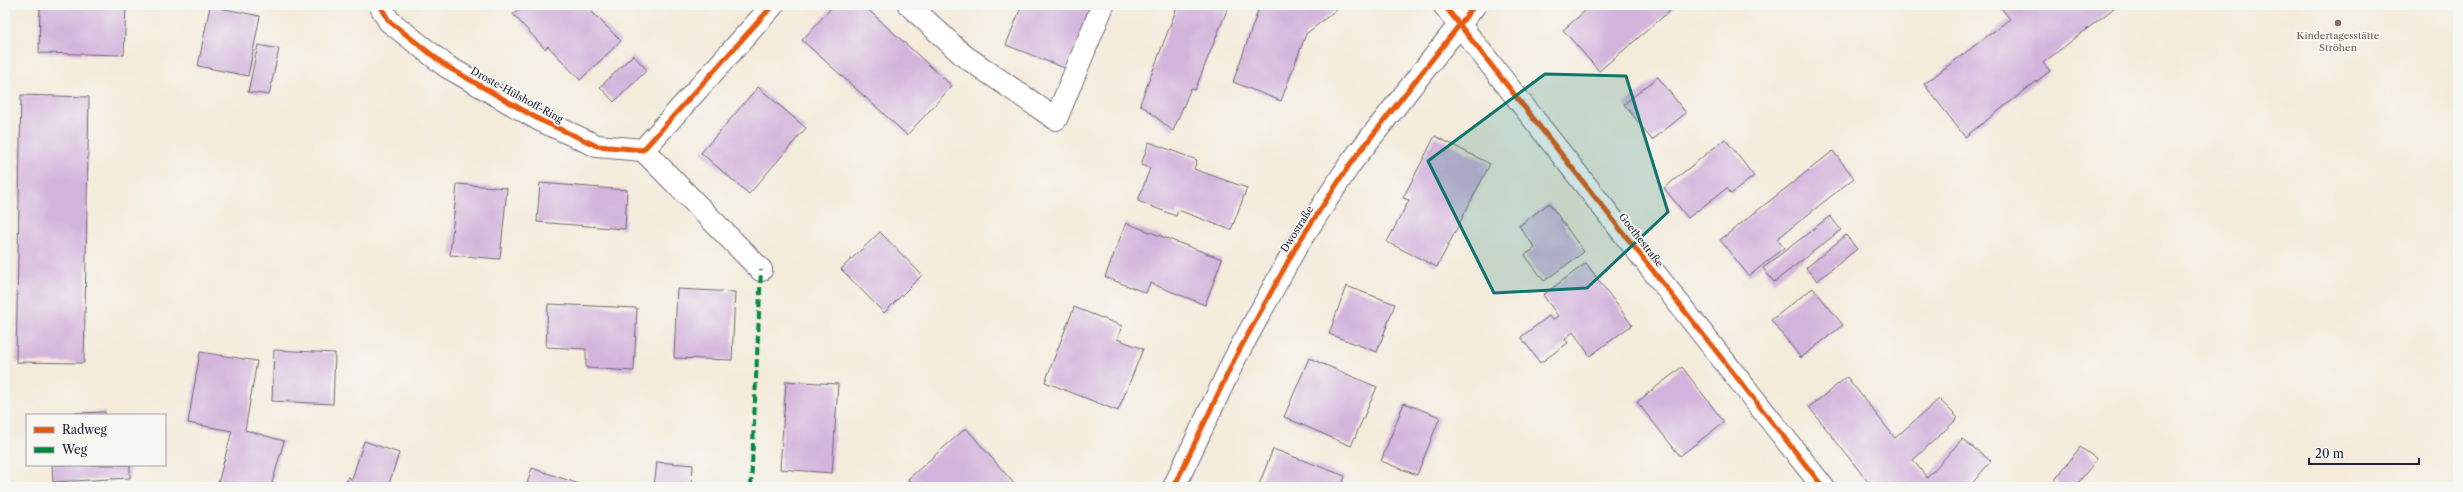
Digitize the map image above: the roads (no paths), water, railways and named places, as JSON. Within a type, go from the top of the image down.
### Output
[{"type":"street","name":"Droste-Hülshoff-Ring","points":[[380,5],[389,21],[446,66],[540,120],[597,146],[644,150]]},
{"type":"street","points":[[761,270],[644,150],[773,5]]},
{"type":"street","points":[[909,5],[963,54],[1056,119],[1103,5]]},
{"type":"street","name":"Goethestraße","points":[[1444,5],[1823,487]]},
{"type":"street","name":"Dwostraße","points":[[1174,487],[1235,358],[1297,245],[1350,164],[1476,5]]},
{"type":"place","name":"Kindertagesstätte Ströhen","points":[[2338,23]]}]
